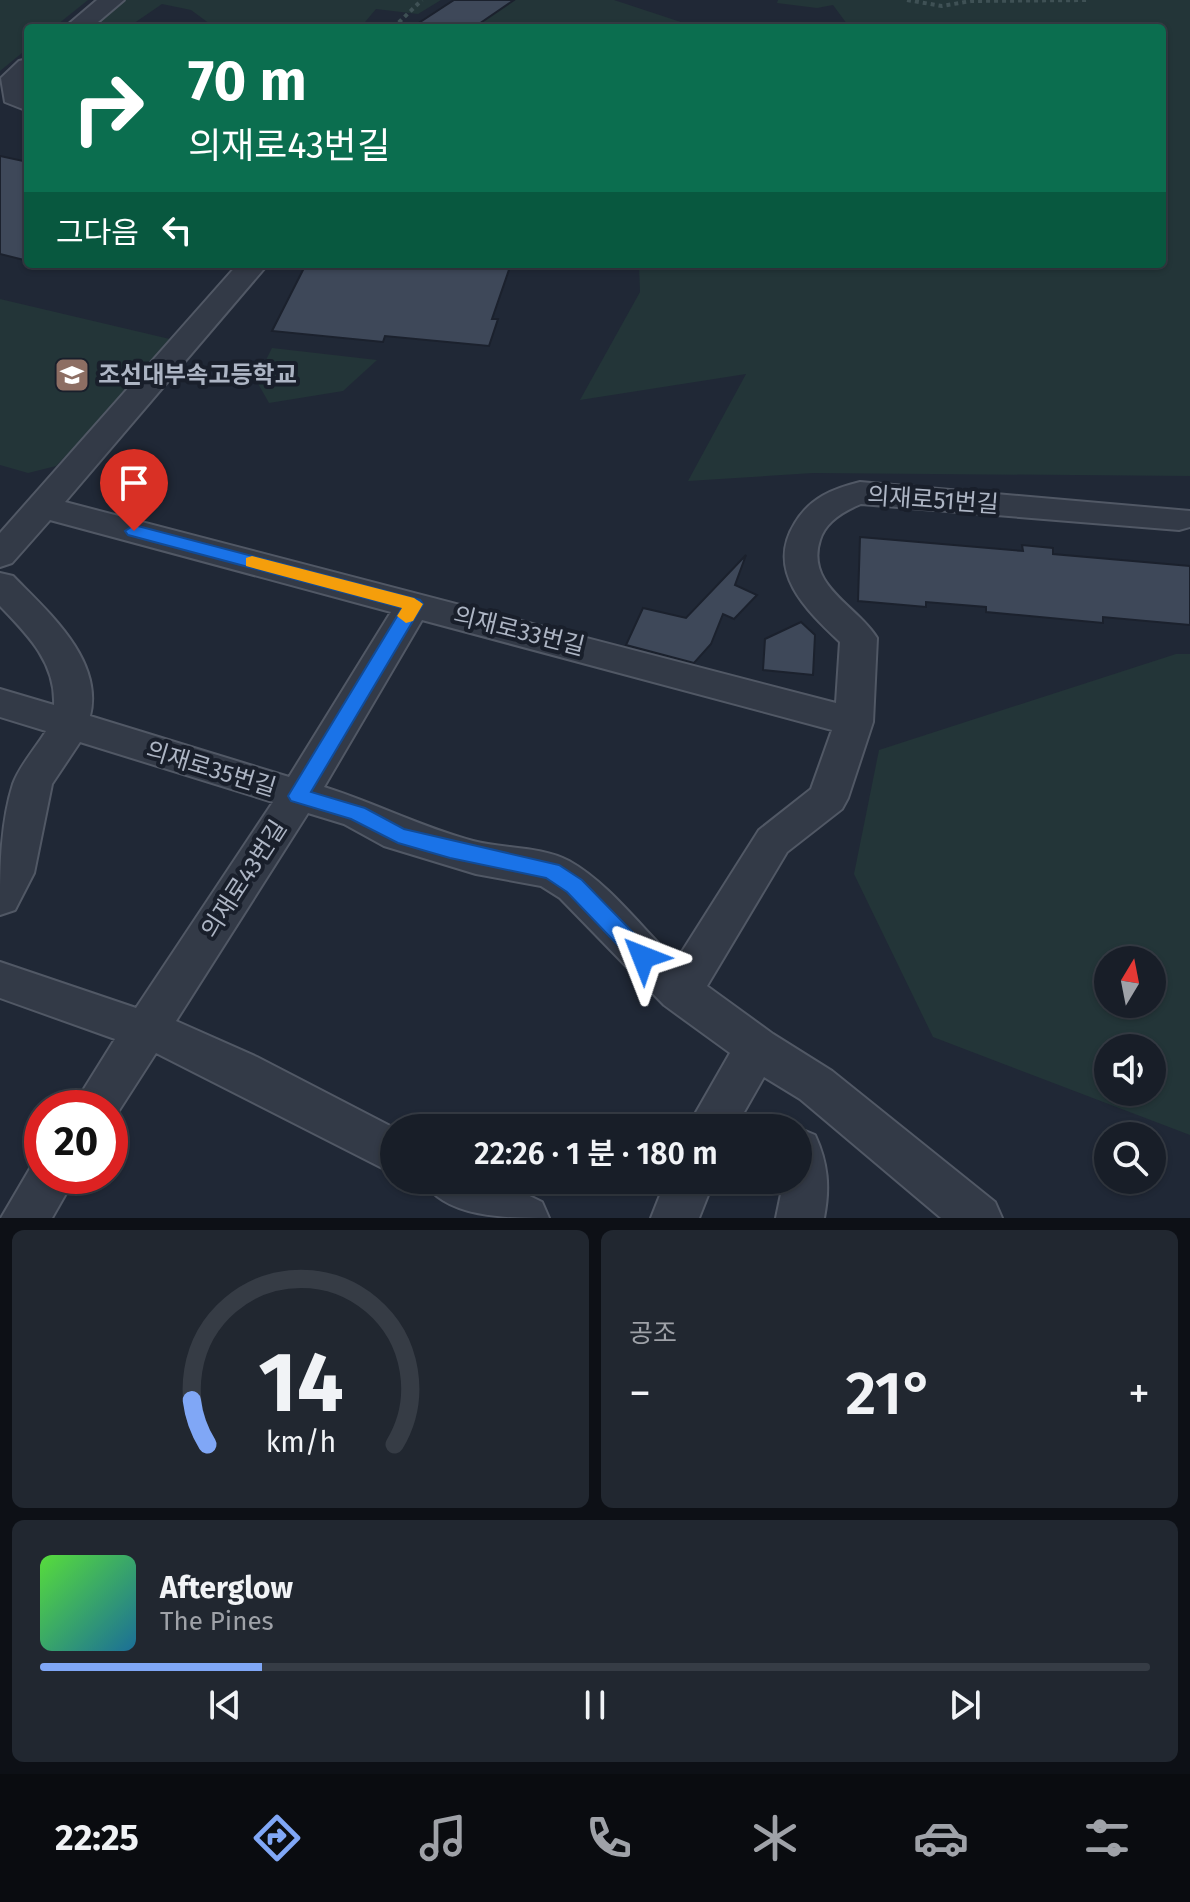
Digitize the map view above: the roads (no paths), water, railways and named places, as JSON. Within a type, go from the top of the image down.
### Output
[{"type":"street","points":[[81,24],[112,0]]},
{"type":"street","points":[[24,69],[13,78],[14,97],[24,101]]},
{"type":"street","points":[[0,555],[251,268]]},
{"type":"street","name":"의재로51번길","points":[[680,992],[773,841],[828,798],[854,722],[859,638],[817,600],[799,566],[799,538],[817,515],[843,497],[860,493],[1179,519]]},
{"type":"street","name":"의재로33번길","points":[[43,507],[854,722]]},
{"type":"street","points":[[0,585],[54,642],[72,676],[74,698],[68,726],[30,791],[18,861],[11,881],[0,898]]},
{"type":"street","name":"의재로43번길","points":[[106,1090],[298,796],[414,604]]},
{"type":"street","name":"의재로35번길","points":[[0,703],[358,813],[398,835],[476,858],[551,871],[575,886],[680,992]]},
{"type":"street","points":[[0,980],[145,1029],[241,1071],[380,1145]]},
{"type":"street","points":[[680,992],[722,1019],[757,1048],[816,1085],[978,1218]]},
{"type":"street","points":[[718,1114],[757,1048]]},
{"type":"street","points":[[25,1218],[40,1194]]},
{"type":"street","points":[[476,1194],[525,1218]]},
{"type":"street","points":[[675,1218],[684,1194]]},
{"type":"street","points":[[800,1218],[805,1194]]},
{"type":"place","name":"조선대부속고등학교","points":[[72,375]]}]
